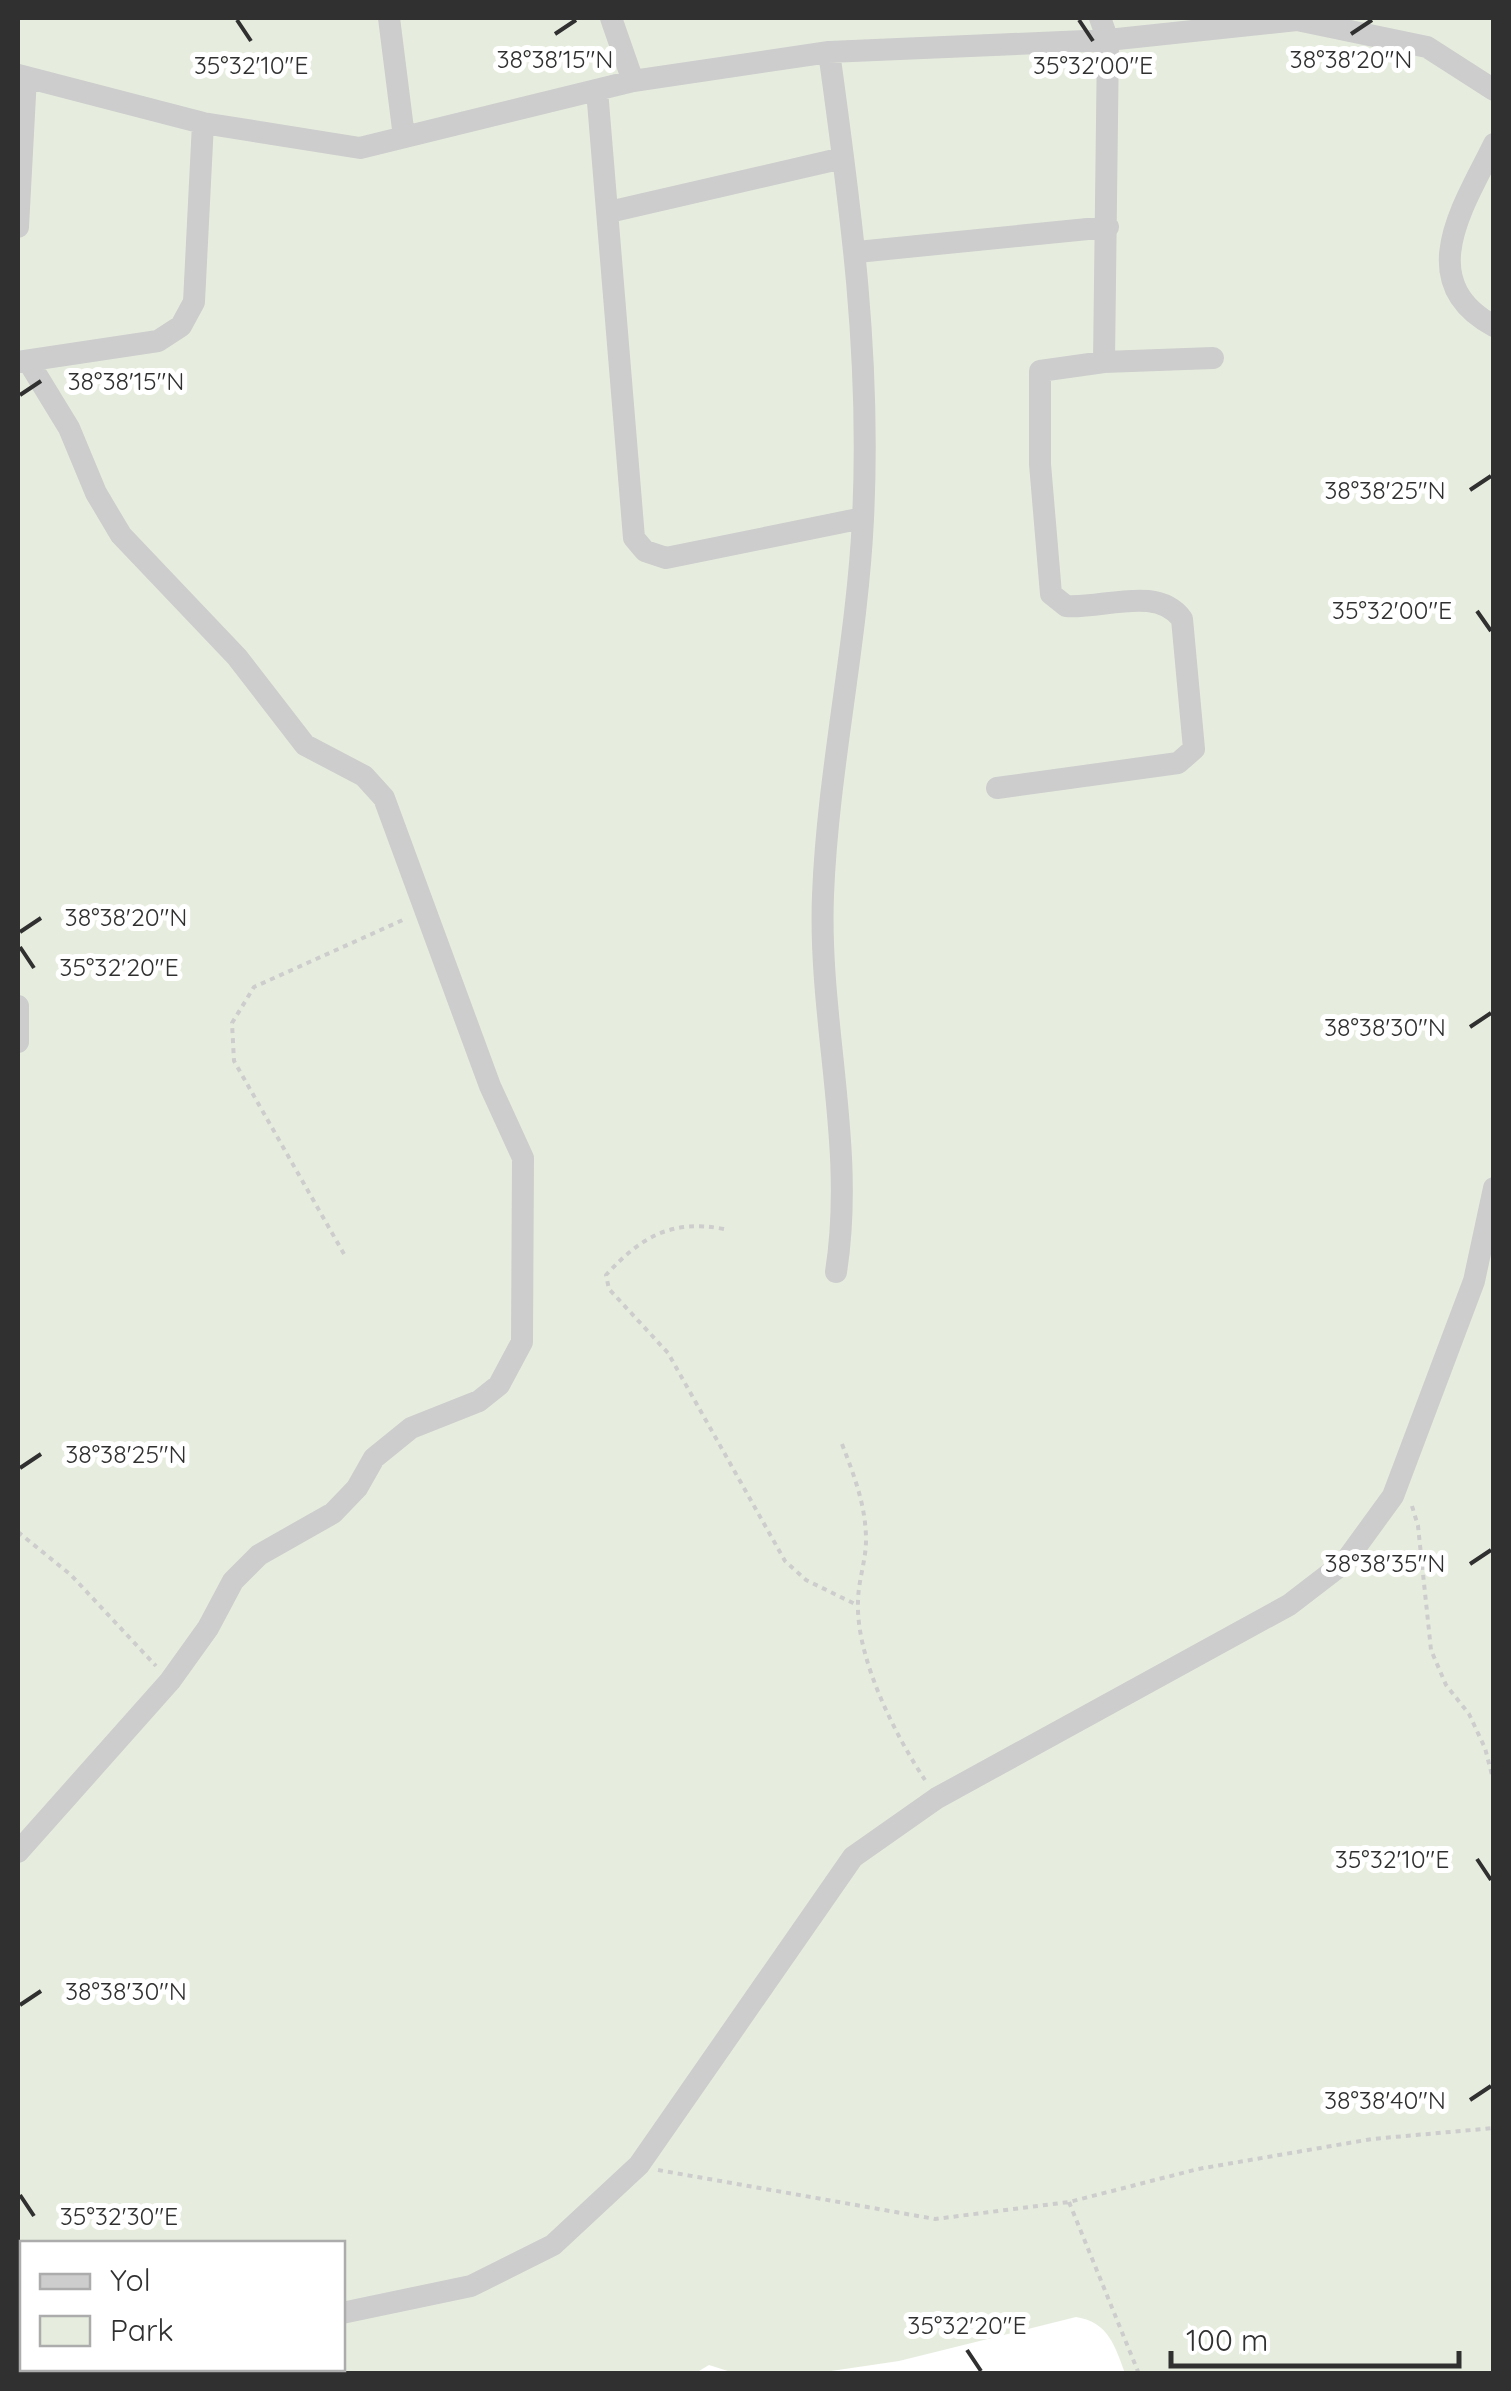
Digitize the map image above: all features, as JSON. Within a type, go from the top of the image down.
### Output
[{"type":"street","points":[[389,18],[404,138]]},
{"type":"street","points":[[611,18],[633,81]]},
{"type":"street","points":[[18,227],[22,76],[203,123],[360,148],[633,81],[829,52],[1104,29],[1297,20],[1427,47],[1494,90]]},
{"type":"street","points":[[1104,29],[1108,227],[1104,362]]},
{"type":"street","points":[[829,52],[857,252],[865,389],[863,518],[823,894],[824,978],[845,1176],[836,1272]]},
{"type":"street","points":[[597,90],[630,530],[638,546],[666,558],[863,518]]},
{"type":"street","points":[[18,1852],[170,1681],[208,1628],[233,1581],[259,1555],[333,1513],[357,1488],[374,1458],[410,1428],[479,1401],[499,1386],[522,1342],[523,1158],[464,1018],[428,908],[384,798],[364,776],[305,745],[237,657],[121,535],[96,493],[69,428],[23,362],[158,341],[187,319],[194,302],[203,123]]},
{"type":"street","points":[[1494,144],[1451,233],[1448,258],[1459,294],[1474,313],[1494,326]]},
{"type":"street","points":[[609,212],[843,158]]},
{"type":"street","points":[[857,252],[1108,227]]},
{"type":"street","points":[[998,788],[1178,762],[1194,749],[1182,619],[1176,610],[1154,600],[1066,606],[1055,599],[1048,587],[1040,371],[1104,362],[1213,358]]},
{"type":"street","points":[[18,1006],[18,1042]]},
{"type":"street","points":[[345,2311],[471,2286],[553,2245],[639,2165],[853,1857],[936,1798],[1289,1605],[1344,1562],[1393,1496],[1474,1280],[1494,1188]]},
{"type":"path","points":[[344,1254],[234,1060],[232,1023],[240,1003],[254,987],[428,908]]},
{"type":"path","points":[[724,1229],[698,1224],[673,1226],[649,1235],[606,1275],[606,1282],[668,1354],[786,1561],[806,1580],[858,1605]]},
{"type":"path","points":[[842,1444],[860,1490],[866,1540],[858,1605],[881,1699],[905,1750],[936,1798]]},
{"type":"path","points":[[1402,1473],[1418,1526],[1430,1650],[1485,1748],[1494,1782]]},
{"type":"path","points":[[18,1532],[80,1584],[170,1681]]},
{"type":"path","points":[[639,2165],[713,2184],[909,2218],[968,2216],[1070,2202],[1237,2162],[1372,2139],[1494,2128]]},
{"type":"path","points":[[1070,2202],[1140,2374]]},
{"type":"green space","points":[[18,18],[1493,18],[1493,2373],[1125,2373],[1103,2330],[1076,2317],[899,2361],[811,2374],[734,2373],[709,2365],[694,2374],[18,2373]]}]
